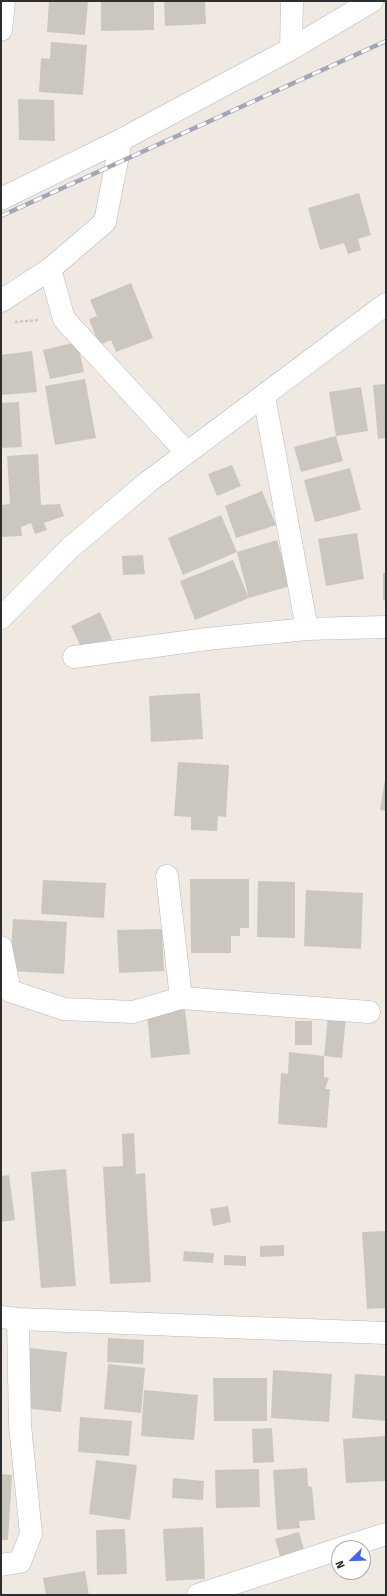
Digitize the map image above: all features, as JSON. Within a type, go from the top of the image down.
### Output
[{"type":"street","points":[[1,30],[4,1]]},
{"type":"street","points":[[291,49],[292,1]]},
{"type":"street","points":[[1,199],[121,140],[291,49],[372,1]]},
{"type":"street","points":[[1,301],[50,269],[105,222],[121,140]]},
{"type":"street","points":[[50,269],[64,319],[187,454]]},
{"type":"street","points":[[1,618],[70,548],[148,482],[386,304]]},
{"type":"street","points":[[264,396],[307,629]]},
{"type":"street","points":[[74,657],[207,639],[307,629],[386,627]]},
{"type":"street","points":[[167,876],[181,998]]},
{"type":"street","points":[[1,947],[10,991],[64,1009],[133,1012],[181,998],[369,1012]]},
{"type":"street","points":[[1,1565],[20,1562],[31,1534],[9,1318],[386,1333]]},
{"type":"street","points":[[367,1540],[386,1534]]},
{"type":"street","points":[[198,1595],[331,1552]]},
{"type":"building","points":[[49,1],[88,1],[85,35],[47,32]]},
{"type":"building","points":[[101,1],[154,1],[154,30],[101,31]]},
{"type":"building","points":[[164,1],[205,1],[206,24],[165,26]]},
{"type":"building","points":[[51,42],[87,45],[83,95],[39,92],[41,58],[50,59]]},
{"type":"building","points":[[18,99],[54,100],[55,141],[19,140]]},
{"type":"building","points":[[359,193],[371,235],[358,239],[361,250],[348,254],[344,243],[320,250],[308,208]]},
{"type":"building","points":[[131,283],[153,338],[116,352],[111,340],[99,345],[89,319],[97,316],[90,300]]},
{"type":"building","points":[[77,342],[84,372],[50,379],[43,350]]},
{"type":"building","points":[[32,351],[37,392],[1,395],[1,355]]},
{"type":"building","points":[[85,379],[96,438],[55,445],[45,386]]},
{"type":"building","points":[[386,384],[386,438],[378,439],[373,385]]},
{"type":"building","points":[[361,387],[368,431],[336,436],[329,392]]},
{"type":"building","points":[[19,402],[22,447],[1,448],[1,403]]},
{"type":"building","points":[[336,436],[343,461],[301,472],[294,447]]},
{"type":"building","points":[[38,454],[41,505],[60,504],[64,516],[44,523],[47,530],[35,534],[31,523],[21,527],[22,536],[1,537],[1,505],[10,504],[7,456]]},
{"type":"building","points":[[232,465],[241,486],[217,496],[208,474]]},
{"type":"building","points":[[350,468],[361,510],[315,522],[304,480]]},
{"type":"building","points":[[262,491],[276,525],[236,538],[225,506]]},
{"type":"building","points":[[221,515],[237,552],[183,575],[168,538]]},
{"type":"building","points":[[357,533],[364,579],[326,586],[318,539]]},
{"type":"building","points":[[277,540],[290,586],[249,598],[237,552]]},
{"type":"building","points":[[143,555],[145,574],[123,575],[122,556]]},
{"type":"building","points":[[233,560],[249,598],[195,620],[180,581]]},
{"type":"building","points":[[383,573],[386,573],[386,600],[383,600]]},
{"type":"building","points":[[100,612],[112,639],[84,653],[71,626]]},
{"type":"building","points":[[200,693],[203,739],[151,742],[149,696]]},
{"type":"building","points":[[178,762],[229,765],[226,817],[218,816],[217,831],[191,830],[191,817],[174,816]]},
{"type":"building","points":[[386,779],[386,811],[380,810]]},
{"type":"building","points":[[190,879],[249,879],[249,928],[240,928],[240,936],[231,936],[231,953],[191,953]]},
{"type":"building","points":[[43,880],[106,883],[104,918],[41,914]]},
{"type":"building","points":[[258,881],[295,882],[295,938],[257,937]]},
{"type":"building","points":[[306,890],[363,893],[361,949],[304,946]]},
{"type":"building","points":[[13,919],[67,922],[64,974],[10,971]]},
{"type":"building","points":[[162,929],[164,971],[119,973],[117,930]]},
{"type":"building","points":[[185,1009],[190,1054],[151,1058],[147,1013]]},
{"type":"building","points":[[328,1016],[346,1018],[342,1058],[324,1056]]},
{"type":"building","points":[[295,1021],[312,1021],[312,1045],[295,1045]]},
{"type":"building","points":[[289,1052],[324,1056],[324,1077],[329,1078],[325,1089],[330,1089],[327,1128],[278,1124],[281,1073],[288,1074]]},
{"type":"building","points":[[134,1133],[136,1174],[145,1173],[151,1282],[110,1284],[103,1167],[123,1166],[122,1134]]},
{"type":"building","points":[[66,1169],[76,1286],[41,1288],[31,1172]]},
{"type":"building","points":[[9,1175],[15,1220],[1,1222],[1,1176]]},
{"type":"building","points":[[228,1206],[231,1222],[213,1226],[210,1209]]},
{"type":"building","points":[[386,1231],[386,1308],[367,1309],[362,1232]]},
{"type":"building","points":[[284,1245],[284,1256],[260,1257],[260,1246]]},
{"type":"building","points":[[184,1251],[214,1253],[213,1263],[183,1261]]},
{"type":"building","points":[[224,1255],[246,1256],[246,1266],[224,1265]]},
{"type":"building","points":[[108,1338],[144,1340],[143,1364],[107,1362]]},
{"type":"building","points":[[29,1348],[67,1352],[61,1412],[23,1408]]},
{"type":"building","points":[[108,1364],[145,1368],[141,1413],[104,1409]]},
{"type":"building","points":[[273,1370],[332,1374],[329,1422],[271,1418]]},
{"type":"building","points":[[355,1374],[386,1376],[386,1421],[352,1418]]},
{"type":"building","points":[[213,1378],[267,1378],[267,1421],[214,1421]]},
{"type":"building","points":[[144,1390],[198,1395],[194,1440],[141,1436]]},
{"type":"building","points":[[80,1417],[132,1421],[129,1456],[78,1452]]},
{"type":"building","points":[[272,1428],[274,1462],[253,1463],[252,1429]]},
{"type":"building","points":[[386,1436],[386,1481],[346,1483],[343,1439]]},
{"type":"building","points":[[96,1460],[137,1465],[130,1520],[89,1514]]},
{"type":"building","points":[[307,1468],[308,1486],[312,1487],[315,1520],[299,1521],[300,1528],[277,1530],[273,1470]]},
{"type":"building","points":[[259,1469],[260,1507],[216,1508],[215,1470]]},
{"type":"building","points":[[1,1474],[12,1475],[8,1540],[1,1540]]},
{"type":"building","points":[[173,1478],[204,1481],[203,1500],[172,1498]]},
{"type":"building","points":[[203,1527],[205,1579],[166,1581],[163,1529]]},
{"type":"building","points":[[125,1529],[127,1574],[97,1575],[96,1530]]},
{"type":"building","points":[[299,1532],[305,1553],[281,1560],[275,1539]]},
{"type":"building","points":[[85,1571],[89,1595],[46,1595],[43,1578]]},
{"type":"railway","points":[[1,216],[386,41]]}]
